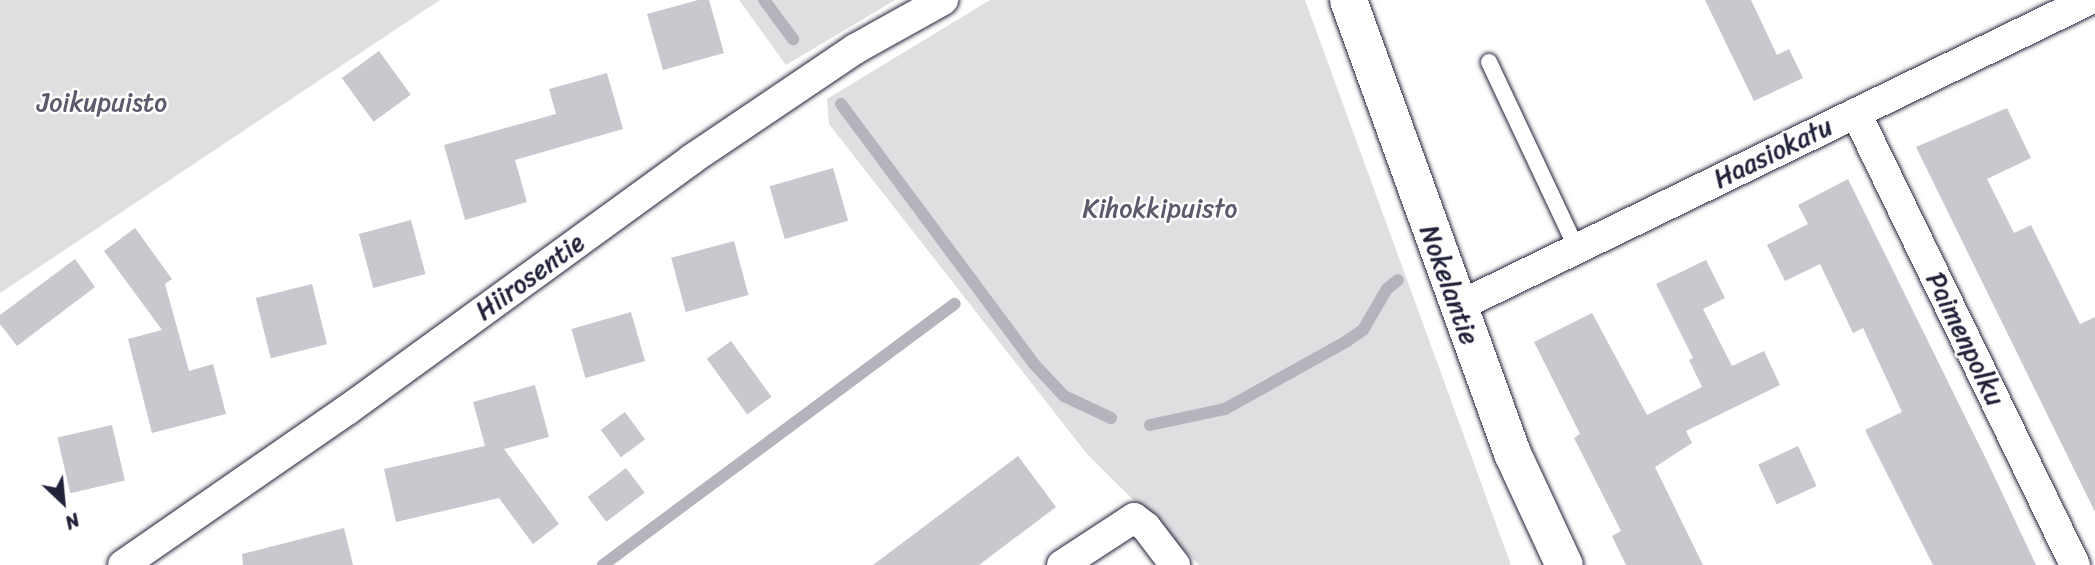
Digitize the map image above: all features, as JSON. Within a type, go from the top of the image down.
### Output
[{"type":"street","name":"Hiirosentie","points":[[123,565],[692,159],[855,50],[943,0]]},
{"type":"street","name":"Nokelantie","points":[[1348,0],[1512,453],[1564,565]]},
{"type":"street","name":"Haasiokatu","points":[[1457,307],[2089,0]]},
{"type":"street","name":"Paimenpolku","points":[[1856,113],[2075,565]]},
{"type":"street","points":[[1062,565],[1112,528],[1134,518],[1146,527],[1175,565]]},
{"type":"lane","points":[[1489,62],[1577,249]]},
{"type":"green space","name":"Joikupuisto","points":[[0,0],[440,0],[0,293]]},
{"type":"green space","points":[[739,0],[895,0],[786,65]]},
{"type":"green space","name":"Kihokkipuisto","points":[[990,0],[1305,0],[1511,565],[1199,565],[1087,454],[829,124],[827,99]]},
{"type":"building","points":[[698,0],[709,0],[724,53],[663,70],[647,14]]},
{"type":"building","points":[[1705,0],[1751,0],[1777,55],[1789,49],[1803,78],[1754,101]]},
{"type":"building","points":[[379,51],[411,95],[374,122],[342,78]]},
{"type":"building","points":[[607,73],[623,129],[515,160],[527,202],[465,220],[444,145],[556,114],[549,89]]},
{"type":"building","points":[[2007,108],[2031,158],[1987,179],[2014,233],[2031,225],[2080,324],[2095,317],[2095,512],[1916,147]]},
{"type":"building","points":[[833,168],[848,221],[785,239],[770,186]]},
{"type":"building","points":[[1848,179],[2036,565],[1933,565],[1865,430],[1902,412],[1863,328],[1853,333],[1820,264],[1785,281],[1767,245],[1808,224],[1798,205]]},
{"type":"building","points":[[411,220],[425,274],[373,288],[359,234]]},
{"type":"building","points":[[135,228],[172,279],[165,284],[189,371],[213,364],[226,414],[152,433],[128,339],[162,330],[104,251]]},
{"type":"building","points":[[734,241],[748,295],[686,312],[671,258]]},
{"type":"building","points":[[75,259],[95,287],[17,346],[0,324],[0,315]]},
{"type":"building","points":[[1706,260],[1725,298],[1703,309],[1732,366],[1764,351],[1780,385],[1686,431],[1692,443],[1655,467],[1703,565],[1626,565],[1612,536],[1621,531],[1574,438],[1580,434],[1534,342],[1592,313],[1647,415],[1702,387],[1689,360],[1693,358],[1656,284]]},
{"type":"building","points":[[312,284],[327,344],[271,358],[256,298]]},
{"type":"building","points":[[631,312],[645,361],[585,378],[571,329]]},
{"type":"building","points":[[731,341],[772,397],[747,414],[707,359]]},
{"type":"building","points":[[535,385],[549,437],[504,449],[559,524],[533,544],[499,498],[396,522],[384,469],[485,446],[473,402]]},
{"type":"building","points":[[625,412],[645,440],[621,457],[601,430]]},
{"type":"building","points":[[112,425],[125,481],[70,493],[57,438]]},
{"type":"building","points":[[1798,446],[1817,486],[1777,504],[1758,465]]},
{"type":"building","points":[[1018,456],[1056,507],[979,565],[873,565]]},
{"type":"building","points":[[626,468],[645,493],[606,522],[588,497]]},
{"type":"building","points":[[344,528],[353,565],[243,565],[242,554]]},
{"type":"waterway","points":[[764,0],[793,39]]},
{"type":"waterway","points":[[841,104],[1034,364],[1064,396],[1111,418]]},
{"type":"waterway","points":[[1150,425],[1225,409],[1347,341],[1363,330],[1387,289],[1398,280]]},
{"type":"waterway","points":[[603,565],[955,304]]}]
